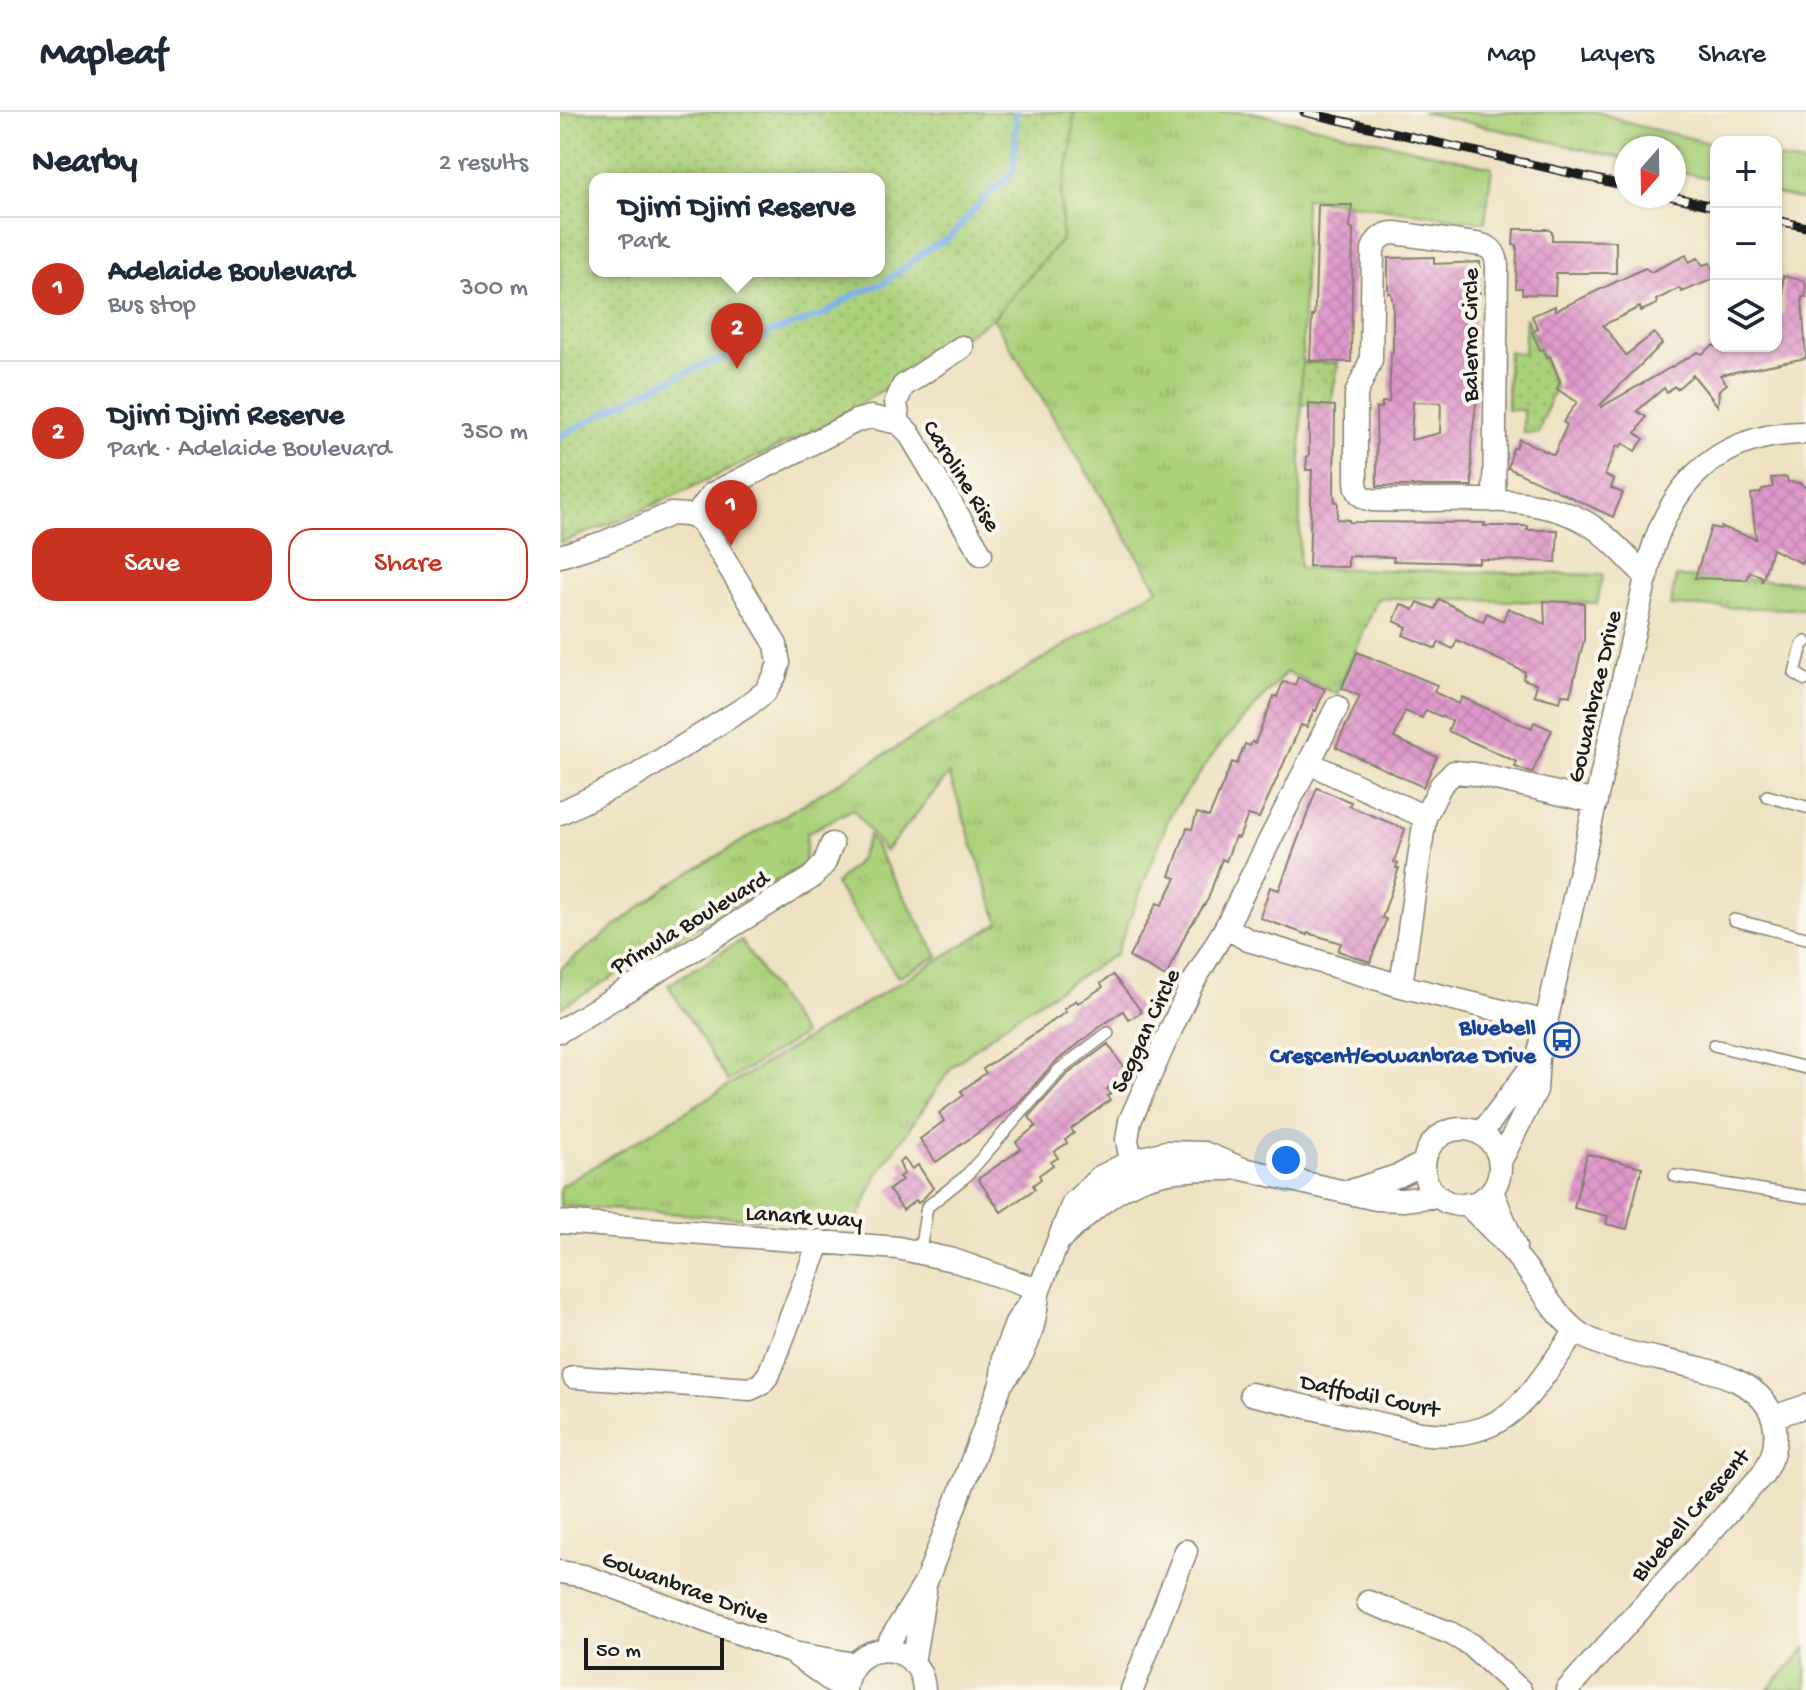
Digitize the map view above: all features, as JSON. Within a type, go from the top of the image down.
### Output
[{"type":"street","name":"Balerno Circle","points":[[1494,501],[1495,255],[1490,248],[1482,245],[1389,233],[1380,238],[1373,249],[1371,360],[1356,394],[1356,482],[1359,493],[1372,500],[1494,501],[1540,506],[1580,519],[1599,532],[1647,577]]},
{"type":"street","points":[[560,813],[634,777],[765,692],[774,680],[779,663],[776,645],[701,520],[701,509],[712,494],[856,421],[871,417],[899,423],[896,402],[903,386],[962,347]]},
{"type":"street","name":"Caroline Rise","points":[[899,423],[909,433],[981,554]]},
{"type":"street","name":"Gowanbrae Drive","points":[[1500,1162],[1536,1090],[1538,1058],[1662,520],[1694,476],[1721,454],[1746,441],[1785,433],[1806,433]]},
{"type":"street","points":[[560,556],[605,542],[671,514],[701,520]]},
{"type":"street","name":"Seggan Circle","points":[[1131,1161],[1127,1140],[1130,1121],[1191,986],[1226,927],[1337,707]]},
{"type":"street","points":[[1309,763],[1425,817]]},
{"type":"street","points":[[1401,986],[1425,817],[1441,785],[1454,772],[1596,802]]},
{"type":"street","name":"Primula Boulevard","points":[[560,1031],[811,878],[824,864],[832,844]]},
{"type":"street","points":[[1226,927],[1248,940],[1401,986],[1547,1022]]},
{"type":"street","name":"Gowanbrae Drive","points":[[1481,1134],[1538,1058]]},
{"type":"street","points":[[1461,1129],[1481,1134],[1490,1141],[1500,1162],[1500,1172],[1492,1191],[1467,1204],[1447,1201],[1438,1196],[1426,1176],[1424,1163],[1427,1153],[1440,1136],[1461,1129]]},
{"type":"street","points":[[884,1650],[926,1582],[1001,1384],[1004,1355],[1017,1321],[1039,1290],[1073,1203],[1100,1177],[1131,1161],[1166,1152],[1204,1153],[1243,1169],[1376,1199],[1438,1196]]},
{"type":"street","points":[[1347,1192],[1400,1175],[1424,1163]]},
{"type":"street","points":[[1060,1240],[1114,1193],[1135,1182],[1161,1172],[1243,1169]]},
{"type":"street","points":[[1492,1191],[1520,1259],[1548,1302],[1576,1331],[1605,1347],[1721,1374],[1742,1382],[1759,1394],[1773,1417],[1806,1406]]},
{"type":"street","points":[[1467,1204],[1520,1259]]},
{"type":"street","name":"Lanark Way","points":[[560,1222],[920,1251],[1039,1290]]},
{"type":"street","points":[[574,1377],[750,1389],[761,1384],[769,1374],[820,1241]]},
{"type":"street","name":"Daffodil Court","points":[[1251,1394],[1420,1433],[1467,1435],[1487,1429],[1523,1402],[1576,1331]]},
{"type":"street","name":"Bluebell Crescent","points":[[1567,1690],[1763,1474],[1773,1457],[1776,1437],[1773,1417]]},
{"type":"street","points":[[1132,1690],[1186,1551]]},
{"type":"street","name":"Gowanbrae Drive","points":[[560,1572],[584,1576],[793,1653],[854,1664]]},
{"type":"street","points":[[913,1663],[926,1582]]},
{"type":"street","points":[[1368,1602],[1450,1633],[1471,1645],[1520,1690]]},
{"type":"street","points":[[845,1690],[854,1664],[862,1656],[884,1650],[895,1651],[913,1663],[922,1676],[924,1690]]},
{"type":"street","name":"Gowanbrae Drive","points":[[793,1653],[845,1690]]},
{"type":"lane","points":[[1806,642],[1802,645],[1795,673],[1806,680]]},
{"type":"lane","points":[[1767,796],[1806,807]]},
{"type":"lane","points":[[1734,920],[1806,938]]},
{"type":"lane","points":[[920,1251],[927,1207],[966,1176],[1059,1070],[1108,1033]]},
{"type":"lane","points":[[1714,1045],[1806,1068]]},
{"type":"lane","points":[[1675,1176],[1806,1197]]},
{"type":"green space","points":[[560,112],[1074,112],[1071,149],[1061,196],[1062,239],[993,318],[834,421],[630,516],[560,543]]},
{"type":"green space","points":[[1074,112],[1251,112],[1492,167],[1485,222],[1305,198],[1299,568],[1603,575],[1597,603],[1378,598],[1337,694],[1286,672],[1217,749],[1170,815],[1116,954],[1015,1017],[952,1067],[877,1175],[857,1221],[727,1217],[560,1206],[560,1187],[999,923],[949,774],[885,852],[853,809],[807,833],[805,864],[560,1008],[560,969],[666,887],[1158,589],[993,318],[1062,239],[1061,196],[1071,149]]},
{"type":"green space","points":[[1422,112],[1598,112],[1682,136],[1614,136],[1614,156]]},
{"type":"green space","points":[[1686,137],[1710,143],[1710,179],[1686,173]]},
{"type":"green space","points":[[1782,159],[1806,165],[1806,201],[1782,195]]},
{"type":"green space","points":[[1526,317],[1555,387],[1538,433],[1523,433],[1523,410],[1507,410],[1508,352],[1524,353]]},
{"type":"green space","points":[[1302,362],[1338,363],[1331,404],[1301,404]]},
{"type":"green space","points":[[1676,577],[1806,582],[1806,609],[1670,606]]},
{"type":"green space","points":[[869,835],[938,956],[898,977],[835,884],[859,860]]},
{"type":"green space","points":[[741,940],[803,1035],[728,1081],[668,985]]},
{"type":"green space","points":[[1806,1648],[1806,1690],[1768,1690]]},
{"type":"building","points":[[1318,205],[1352,205],[1351,362],[1310,361]]},
{"type":"building","points":[[1514,229],[1547,229],[1552,232],[1552,240],[1616,241],[1616,273],[1556,273],[1555,295],[1522,294],[1522,288],[1516,288],[1517,245],[1513,245]]},
{"type":"building","points":[[1686,255],[1689,262],[1698,258],[1703,265],[1710,263],[1710,280],[1682,292],[1679,288],[1656,300],[1657,304],[1641,311],[1640,307],[1603,325],[1626,355],[1654,333],[1662,344],[1601,407],[1710,348],[1710,352],[1782,352],[1783,276],[1805,281],[1806,297],[1802,297],[1806,358],[1720,375],[1727,384],[1719,390],[1718,406],[1693,375],[1677,389],[1674,386],[1667,392],[1664,388],[1637,411],[1646,417],[1636,433],[1644,439],[1635,451],[1623,443],[1620,447],[1617,445],[1605,475],[1614,480],[1611,488],[1623,493],[1613,517],[1508,468],[1513,448],[1516,448],[1519,439],[1554,455],[1567,425],[1563,422],[1577,402],[1557,389],[1560,381],[1550,356],[1547,358],[1543,349],[1540,350],[1532,332],[1538,329],[1532,316],[1555,306],[1555,311],[1645,268],[1651,272]]},
{"type":"building","points":[[1434,257],[1434,264],[1480,262],[1479,299],[1476,299],[1474,318],[1473,396],[1477,396],[1471,446],[1472,486],[1377,486],[1376,408],[1382,408],[1382,402],[1389,402],[1393,353],[1393,304],[1391,293],[1388,293],[1388,258]],"holes":[[[1413,402],[1441,403],[1440,433],[1411,440]]]},
{"type":"building","points":[[1309,404],[1335,406],[1334,493],[1335,502],[1338,502],[1337,519],[1349,522],[1485,523],[1484,526],[1558,530],[1556,562],[1479,559],[1479,563],[1393,561],[1394,557],[1348,556],[1348,567],[1309,566],[1312,470],[1306,470]]},
{"type":"building","points":[[1787,477],[1788,482],[1800,483],[1806,488],[1806,552],[1801,563],[1772,549],[1762,582],[1761,576],[1750,572],[1747,580],[1695,578],[1711,527],[1721,527],[1756,539],[1751,494],[1773,487],[1771,478]]},
{"type":"building","points":[[1439,599],[1483,622],[1487,613],[1503,621],[1508,608],[1545,624],[1544,601],[1584,603],[1584,640],[1570,696],[1562,694],[1560,702],[1534,695],[1537,684],[1523,679],[1525,672],[1457,640],[1453,649],[1439,642],[1436,649],[1403,635],[1407,627],[1394,621],[1401,604],[1414,610],[1418,602],[1435,609]]},
{"type":"building","points":[[1357,652],[1437,685],[1434,692],[1459,704],[1462,697],[1532,728],[1534,722],[1552,730],[1532,773],[1515,767],[1517,762],[1448,731],[1452,721],[1426,710],[1422,718],[1405,711],[1394,738],[1437,757],[1423,787],[1336,747],[1360,696],[1342,688]]},
{"type":"building","points":[[1298,677],[1325,689],[1316,711],[1307,727],[1301,725],[1259,818],[1248,815],[1226,861],[1222,859],[1208,899],[1186,933],[1166,977],[1129,957],[1157,903],[1162,905],[1176,878],[1170,876],[1187,828],[1192,829],[1197,813],[1209,817],[1232,762],[1237,764],[1245,744],[1250,746],[1252,742],[1255,743],[1283,682],[1295,685]]},
{"type":"building","points":[[1317,788],[1351,802],[1349,806],[1405,829],[1394,862],[1398,863],[1396,868],[1399,868],[1382,918],[1386,919],[1385,923],[1370,962],[1338,951],[1341,943],[1260,918],[1270,887],[1279,890]]},
{"type":"building","points":[[1113,975],[1142,1012],[1129,1020],[1123,1011],[1097,1029],[1053,1064],[1016,1106],[936,1162],[920,1139],[944,1121],[939,1113],[964,1095],[961,1091],[986,1073],[983,1069],[1066,1012],[1064,1009],[1076,1000],[1078,1003],[1103,987],[1101,983]]},
{"type":"building","points":[[1108,1044],[1126,1071],[1107,1089],[1111,1094],[1107,1096],[1110,1100],[1071,1129],[1074,1133],[1065,1140],[1067,1143],[1054,1152],[1058,1158],[1039,1175],[1041,1179],[1033,1185],[1035,1189],[1001,1212],[978,1179],[1021,1149],[1016,1142],[1036,1126],[1029,1117],[1065,1076]]},
{"type":"building","points":[[1587,1154],[1642,1167],[1627,1229],[1606,1224],[1608,1216],[1574,1208]]},
{"type":"building","points":[[904,1159],[912,1169],[918,1165],[933,1188],[921,1201],[918,1203],[916,1200],[903,1210],[889,1190],[902,1180],[899,1177],[904,1174],[899,1162]]},
{"type":"waterway","points":[[560,436],[648,390],[706,364],[745,351],[772,332],[823,315],[855,294],[884,283],[927,250],[949,238],[1014,171],[1016,112]]},
{"type":"railway","points":[[1304,112],[1614,183]]},
{"type":"railway","points":[[1686,200],[1710,206]]},
{"type":"railway","points":[[1782,221],[1806,227]]},
{"type":"place","name":"Djirri Djirri Reserve","points":[[737,369]]},
{"type":"place","name":"Adelaide Boulevard","points":[[731,546]]},
{"type":"place","name":"Bluebell Crescent/Gowanbrae Drive","points":[[1562,1040]]}]
